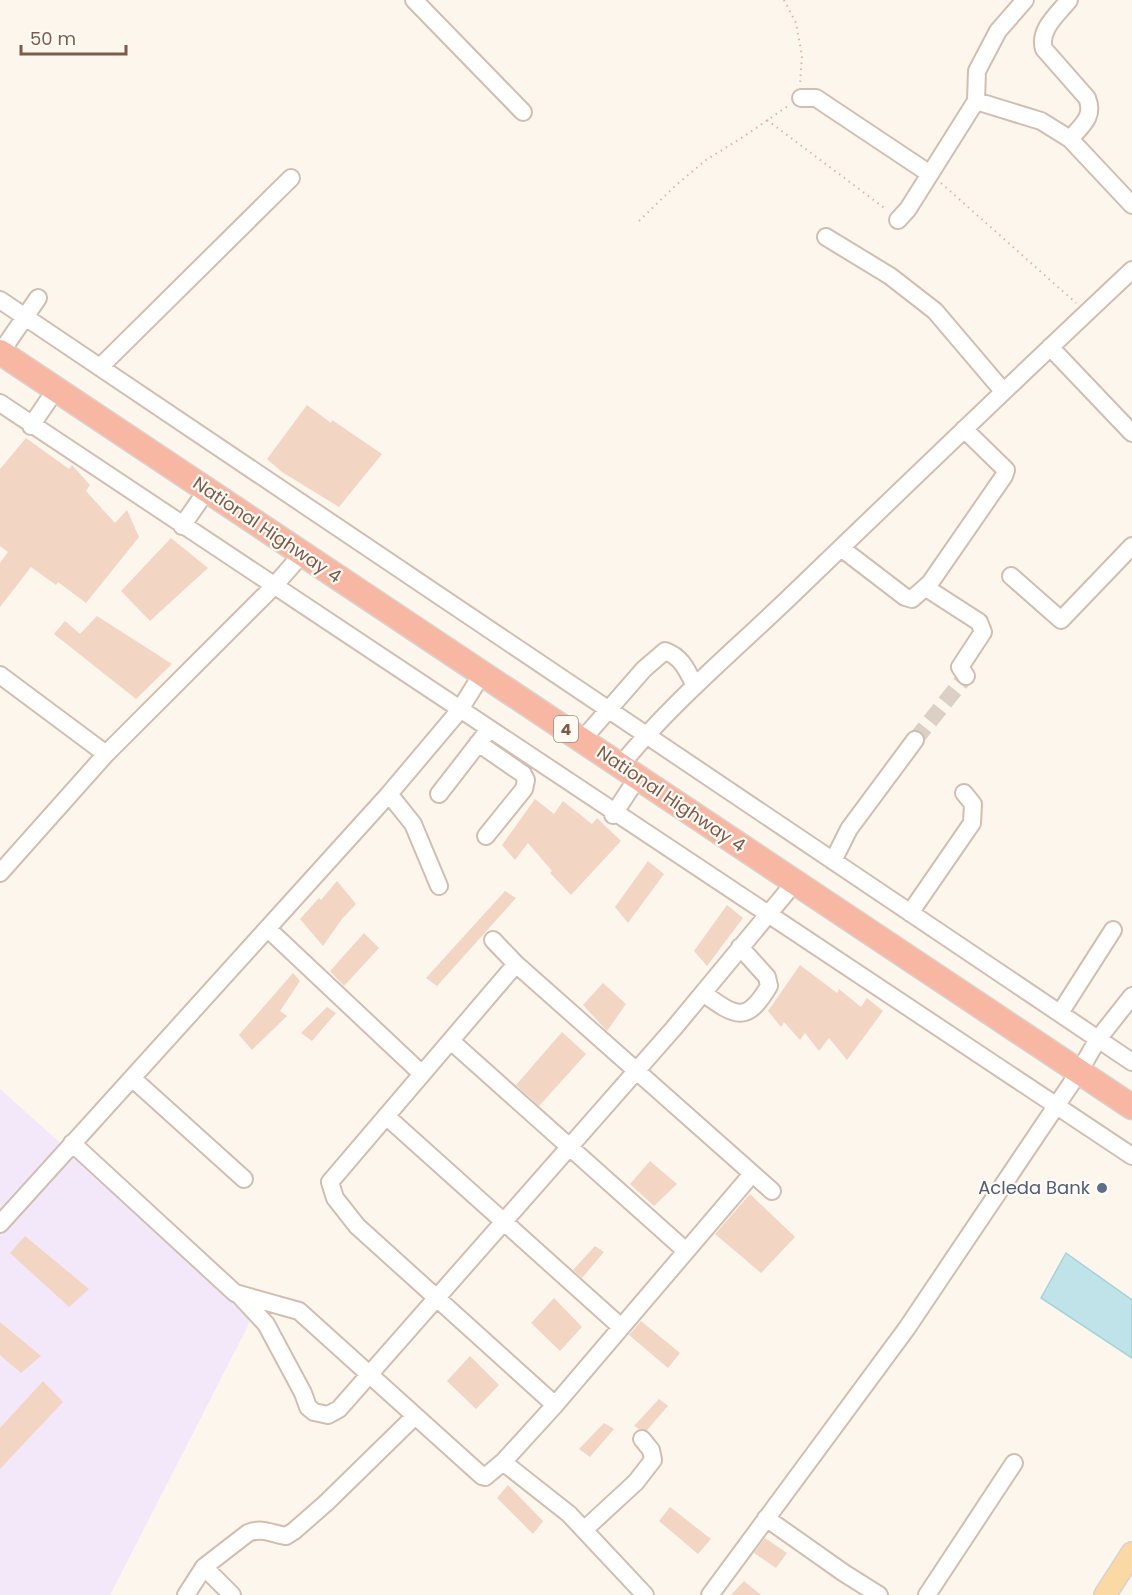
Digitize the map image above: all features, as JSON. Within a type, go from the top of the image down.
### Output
[{"type":"highway","name":"National Highway 4","points":[[0,352],[1132,1107]]},
{"type":"main road","points":[[1105,1595],[1132,1553]]},
{"type":"street","points":[[414,0],[523,112]]},
{"type":"street","points":[[898,220],[908,209],[976,101],[977,71],[998,31],[1025,0]]},
{"type":"street","points":[[1069,0],[1044,32],[1041,40],[1044,49],[1088,98],[1091,107],[1089,117],[1070,139]]},
{"type":"street","points":[[801,98],[816,98],[930,174]]},
{"type":"street","points":[[976,101],[1041,121],[1070,139],[1132,206]]},
{"type":"street","points":[[100,368],[291,178]]},
{"type":"street","points":[[826,237],[890,276],[935,311],[1003,391]]},
{"type":"street","points":[[614,813],[645,735],[1132,270]]},
{"type":"street","points":[[0,352],[38,298]]},
{"type":"street","points":[[0,300],[1132,1062]]},
{"type":"street","points":[[1050,347],[1132,433]]},
{"type":"street","points":[[32,425],[56,389]]},
{"type":"street","points":[[0,403],[1132,1156]]},
{"type":"street","points":[[841,548],[905,597],[912,599],[930,583],[1006,470],[964,429]]},
{"type":"street","points":[[182,525],[207,490]]},
{"type":"street","points":[[1011,576],[1061,620],[1132,546]]},
{"type":"street","points":[[0,873],[106,754],[275,585],[303,554]]},
{"type":"street","points":[[930,583],[931,591],[979,622],[983,632],[960,667],[966,676]]},
{"type":"street","points":[[582,740],[644,669],[665,651],[675,654],[682,662],[694,686]]},
{"type":"street","points":[[0,1224],[389,794],[460,709],[482,674]]},
{"type":"street","points":[[0,675],[106,754]]},
{"type":"street","points":[[439,794],[489,728]]},
{"type":"street","points":[[833,861],[849,829],[915,740]]},
{"type":"street","points":[[478,743],[523,774],[526,780],[524,789],[486,836]]},
{"type":"street","points":[[910,913],[972,823],[973,804],[964,793]]},
{"type":"street","points":[[389,794],[413,824],[439,886]]},
{"type":"street","points":[[72,1143],[238,1294],[266,1324],[303,1393],[308,1407],[314,1412],[328,1415],[339,1409],[570,1148],[795,882]]},
{"type":"street","points":[[268,929],[422,1074]]},
{"type":"street","points":[[1060,1014],[1113,930]]},
{"type":"street","points":[[493,940],[516,964],[772,1191]]},
{"type":"street","points":[[703,993],[727,1010],[745,1013],[758,1006],[769,986],[767,977],[740,947]]},
{"type":"street","points":[[516,964],[330,1182],[335,1198],[357,1226],[555,1405]]},
{"type":"street","points":[[710,1595],[907,1328],[1079,1072],[1098,1039],[1132,996]]},
{"type":"street","points":[[451,1041],[686,1251]]},
{"type":"street","points":[[132,1077],[244,1179]]},
{"type":"street","points":[[386,1116],[621,1327]]},
{"type":"street","points":[[238,1294],[299,1311],[482,1476],[488,1475],[503,1462],[555,1405],[752,1174]]},
{"type":"street","points":[[186,1595],[204,1567],[255,1530],[286,1536],[294,1531],[327,1503],[415,1416]]},
{"type":"street","points":[[584,1530],[636,1482],[653,1460],[651,1450],[642,1439]]},
{"type":"street","points":[[503,1462],[569,1514],[645,1595]]},
{"type":"street","points":[[927,1595],[1014,1463]]},
{"type":"street","points":[[766,1518],[879,1595]]},
{"type":"street","points":[[204,1567],[232,1595]]},
{"type":"path","points":[[639,221],[706,160],[801,98],[802,56],[796,23],[784,0]]},
{"type":"path","points":[[767,120],[898,220]]},
{"type":"path","points":[[930,174],[1087,312]]},
{"type":"shaded area","points":[[0,1089],[253,1316],[110,1595],[0,1595]]},
{"type":"water","points":[[1066,1253],[1132,1300],[1132,1358],[1041,1298]]},
{"type":"building","points":[[307,405],[331,423],[332,420],[382,454],[339,507],[282,472],[267,459]]},
{"type":"building","points":[[26,438],[69,469],[72,465],[90,485],[86,491],[115,523],[127,510],[139,537],[86,603],[58,582],[56,585],[31,567],[0,607],[0,563],[8,552],[0,546],[0,469]]},
{"type":"building","points":[[171,538],[208,568],[150,621],[121,591]]},
{"type":"building","points":[[97,616],[172,664],[136,699],[54,634],[65,621],[80,634]]},
{"type":"building","points":[[535,799],[554,814],[563,801],[592,824],[597,818],[621,841],[571,895],[550,873],[552,871],[528,843],[515,860],[502,845]]},
{"type":"building","points":[[648,861],[664,874],[628,923],[615,907]]},
{"type":"building","points":[[337,881],[356,904],[323,946],[300,919]]},
{"type":"building","points":[[505,891],[516,898],[437,986],[426,978]]},
{"type":"building","points":[[727,905],[743,918],[707,966],[694,951]]},
{"type":"building","points":[[364,933],[379,948],[344,986],[330,971]]},
{"type":"building","points":[[800,965],[837,993],[839,989],[861,1007],[867,998],[883,1011],[847,1060],[829,1038],[819,1051],[805,1033],[800,1040],[784,1022],[781,1027],[768,1011]]},
{"type":"building","points":[[293,973],[300,981],[280,1011],[287,1016],[252,1050],[239,1035]]},
{"type":"building","points":[[603,983],[626,1004],[607,1031],[583,1005]]},
{"type":"building","points":[[327,1007],[336,1013],[312,1041],[301,1033]]},
{"type":"building","points":[[562,1032],[586,1054],[539,1106],[516,1085]]},
{"type":"building","points":[[650,1161],[677,1184],[654,1206],[630,1184]]},
{"type":"building","points":[[750,1194],[795,1237],[761,1273],[715,1234]]},
{"type":"building","points":[[25,1236],[89,1289],[69,1307],[10,1253]]},
{"type":"building","points":[[595,1246],[604,1252],[582,1278],[573,1270]]},
{"type":"building","points":[[554,1298],[582,1327],[560,1351],[531,1323]]},
{"type":"building","points":[[641,1321],[680,1353],[668,1368],[629,1335]]},
{"type":"building","points":[[0,1322],[41,1356],[21,1373],[0,1355]]},
{"type":"building","points":[[470,1356],[499,1385],[476,1409],[447,1381]]},
{"type":"building","points":[[43,1381],[63,1402],[0,1469],[0,1428]]},
{"type":"building","points":[[659,1399],[668,1406],[647,1430],[634,1426]]},
{"type":"building","points":[[604,1423],[614,1429],[590,1457],[579,1449]]},
{"type":"building","points":[[508,1485],[543,1521],[533,1534],[497,1498]]},
{"type":"building","points":[[670,1507],[711,1539],[698,1554],[659,1521]]},
{"type":"building","points":[[765,1538],[787,1553],[776,1568],[754,1553]]},
{"type":"building","points":[[744,1581],[761,1595],[731,1595]]},
{"type":"tunnel","points":[[915,740],[966,676]]},
{"type":"place","name":"Acleda Bank","points":[[1102,1188]]}]
